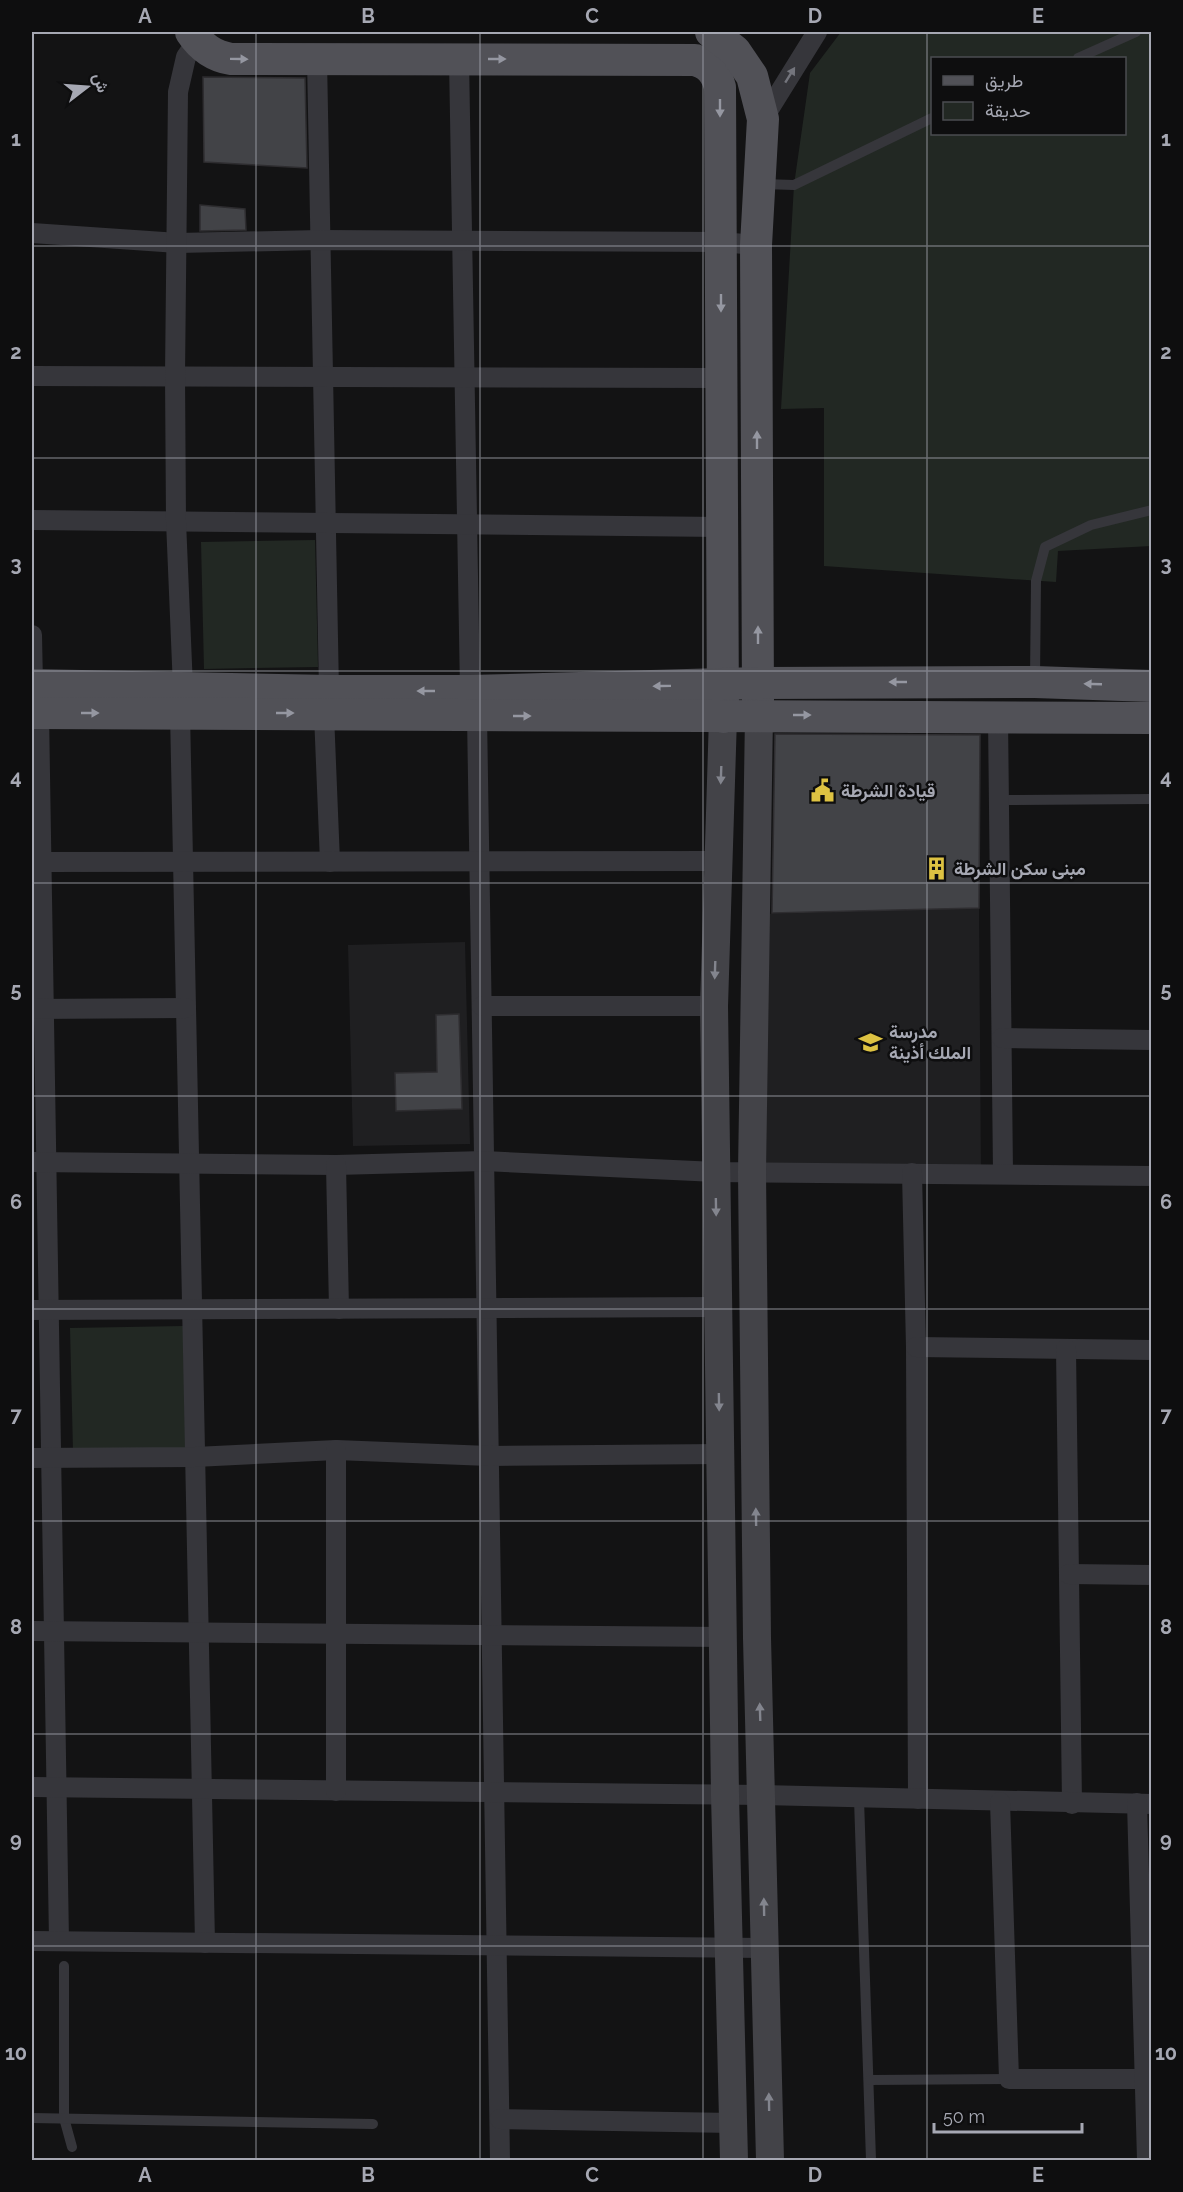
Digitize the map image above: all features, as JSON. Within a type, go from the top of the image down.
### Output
[{"type":"main road","points":[[198,35],[221,57],[695,60],[715,47]]},
{"type":"main road","points":[[715,47],[752,76],[763,119],[756,245],[759,715]]},
{"type":"main road","points":[[715,47],[720,87],[721,684],[723,717]]},
{"type":"main road","points":[[474,703],[758,682],[1035,682],[1152,686]]},
{"type":"main road","points":[[34,699],[474,703],[723,717],[759,715],[1152,717]]},
{"type":"street","points":[[763,119],[817,32]]},
{"type":"street","points":[[198,35],[186,57],[178,92],[175,376],[205,1943]]},
{"type":"street","points":[[317,59],[330,862]]},
{"type":"street","points":[[459,59],[467,523],[480,861],[500,2160]]},
{"type":"street","points":[[32,233],[178,243],[462,240],[721,242],[756,245]]},
{"type":"street","points":[[32,376],[720,378]]},
{"type":"street","points":[[32,520],[721,526]]},
{"type":"street","points":[[32,635],[37,862],[40,1310],[51,1457],[59,1941]]},
{"type":"street","points":[[759,715],[752,1172],[757,1638],[770,2160]]},
{"type":"street","points":[[723,717],[714,1005],[725,1795],[734,2160]]},
{"type":"street","points":[[998,717],[1003,1173]]},
{"type":"street","points":[[37,862],[719,861]]},
{"type":"street","points":[[482,1006],[714,1005]]},
{"type":"street","points":[[38,1009],[186,1008]]},
{"type":"street","points":[[1002,1038],[1152,1040]]},
{"type":"street","points":[[39,1162],[336,1165],[484,1161],[716,1172],[1152,1176]]},
{"type":"street","points":[[336,1165],[339,1309]]},
{"type":"street","points":[[912,1173],[916,1347],[918,1799]]},
{"type":"street","points":[[40,1310],[717,1307]]},
{"type":"street","points":[[916,1347],[1152,1350]]},
{"type":"street","points":[[1066,1349],[1072,1804]]},
{"type":"street","points":[[32,1458],[195,1457],[336,1450],[489,1456],[720,1455]]},
{"type":"street","points":[[336,1450],[336,1791]]},
{"type":"street","points":[[1069,1574],[1152,1575]]},
{"type":"street","points":[[32,1631],[757,1638]]},
{"type":"street","points":[[32,1787],[762,1795],[1144,1804],[1147,2160]]},
{"type":"street","points":[[1000,1802],[1009,2079],[1146,2079]]},
{"type":"street","points":[[32,1941],[765,1948]]},
{"type":"street","points":[[500,2119],[733,2123]]},
{"type":"lane","points":[[1080,57],[1136,32]]},
{"type":"lane","points":[[759,184],[794,185],[931,119]]},
{"type":"lane","points":[[1035,682],[1036,580],[1045,547],[1091,525],[1152,510]]},
{"type":"lane","points":[[1000,800],[1152,799]]},
{"type":"lane","points":[[859,1799],[871,2160]]},
{"type":"lane","points":[[64,1966],[64,2118],[72,2147]]},
{"type":"lane","points":[[870,2080],[1009,2079]]},
{"type":"lane","points":[[32,2118],[373,2124]]},
{"type":"shaded area","name":"مدرسة الملك أذينة","points":[[979,908],[981,1174],[763,1171],[763,914]]},
{"type":"shaded area","points":[[465,942],[470,1144],[353,1146],[348,945]]},
{"type":"green space","points":[[841,32],[1151,32],[1151,546],[1058,551],[1056,582],[824,566],[824,408],[781,409],[794,185],[810,73]]},
{"type":"green space","points":[[315,540],[318,667],[204,669],[201,542]]},
{"type":"green space","points":[[183,1326],[186,1449],[73,1451],[70,1328]]},
{"type":"building","points":[[203,77],[305,78],[307,168],[204,162]]},
{"type":"building","points":[[200,205],[245,209],[246,230],[200,231]]},
{"type":"building","points":[[775,734],[980,735],[979,908],[772,913]]},
{"type":"building","points":[[459,1014],[462,1109],[396,1111],[395,1073],[437,1072],[436,1015]]},
{"type":"place","name":"قيادة الشرطة","points":[[823,791]]},
{"type":"place","name":"مبنى سكن الشرطة","points":[[936,869]]},
{"type":"place","name":"مدرسة الملك أذينة","points":[[871,1042]]}]
